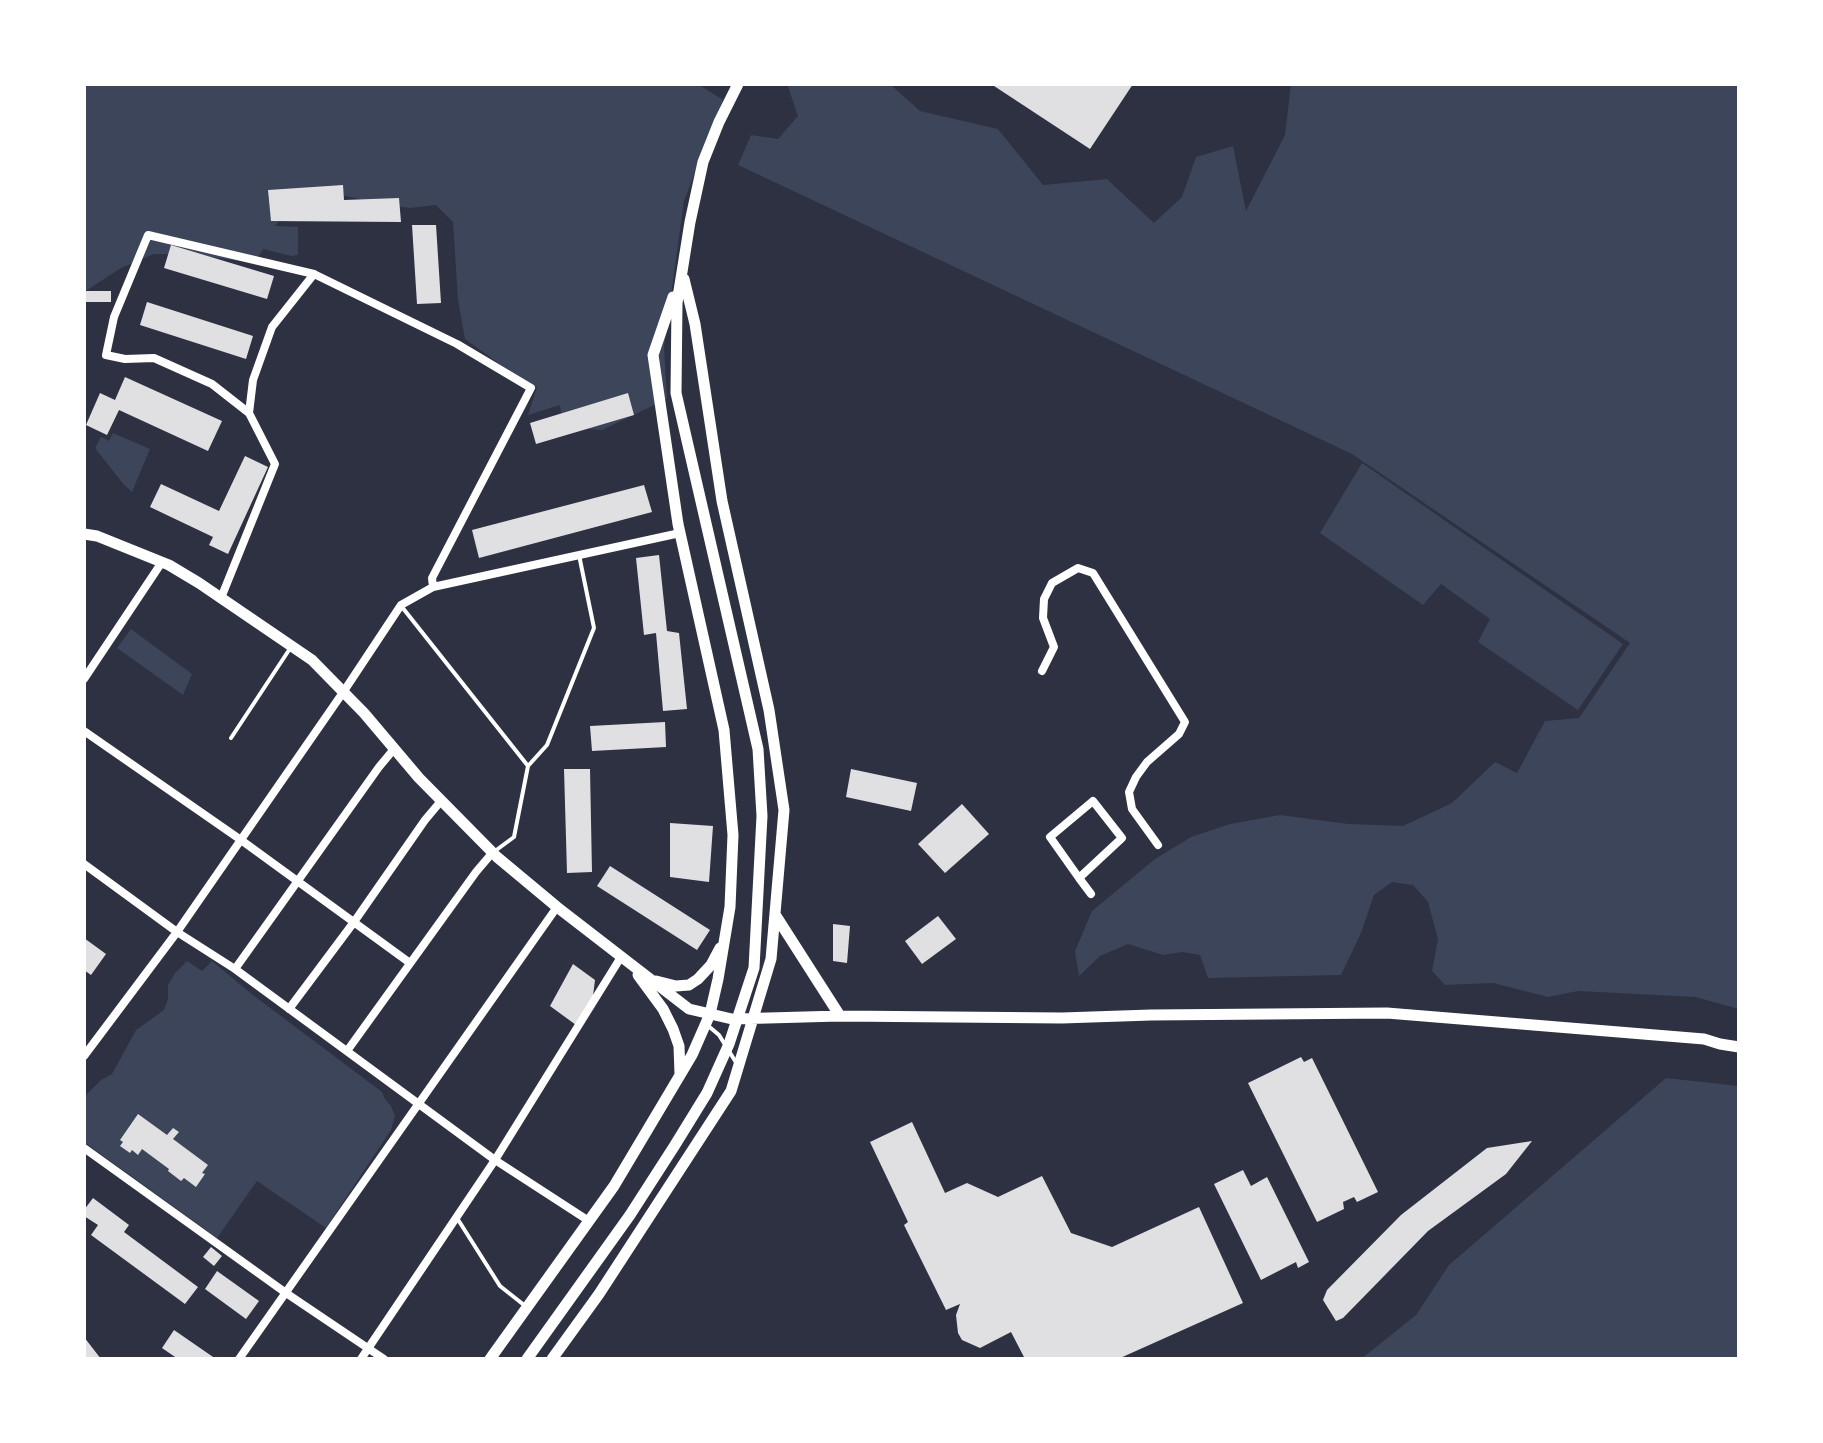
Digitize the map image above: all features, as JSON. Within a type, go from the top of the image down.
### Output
[{"type":"main road","points":[[527,1359],[630,1215],[707,1093],[729,1044],[754,968],[762,816],[758,749],[676,393],[677,303],[703,162],[738,84]]},
{"type":"main road","points":[[490,1359],[614,1186],[679,1078],[708,1019],[725,940],[730,907],[733,835],[724,730],[680,533],[653,355],[682,270]]},
{"type":"main road","points":[[552,1359],[599,1294],[731,1091],[771,959],[784,810],[769,710],[722,501],[695,324],[682,270]]},
{"type":"main road","points":[[84,534],[97,536],[162,562],[199,583],[312,660],[344,691],[419,778],[493,852],[621,957],[689,1009],[708,1019],[1387,1013],[1704,1039],[1739,1047]]},
{"type":"main road","points":[[776,916],[840,1016]]},
{"type":"main road","points":[[651,980],[676,986],[689,985],[711,965],[725,940]]},
{"type":"main road","points":[[621,957],[663,1009],[673,1029],[679,1046],[679,1078]]},
{"type":"street","points":[[221,598],[275,464],[249,413],[212,384],[154,358],[125,359],[106,355],[114,317],[148,235],[314,274],[457,344],[531,388],[432,578],[433,587]]},
{"type":"street","points":[[249,413],[253,380],[272,327],[314,274]]},
{"type":"street","points":[[84,1056],[177,932],[401,605],[433,587],[680,533]]},
{"type":"street","points":[[84,679],[162,562]]},
{"type":"street","points":[[1042,671],[1054,647],[1043,618],[1044,599],[1052,583],[1078,568],[1093,573],[1185,722],[1179,734],[1147,762],[1129,792],[1132,809],[1158,845]]},
{"type":"street","points":[[84,731],[410,963]]},
{"type":"street","points":[[235,969],[394,749]]},
{"type":"street","points":[[289,1009],[441,801]]},
{"type":"street","points":[[1079,878],[1122,838],[1093,801],[1050,837],[1079,878],[1091,894]]},
{"type":"street","points":[[347,1051],[493,852]]},
{"type":"street","points":[[84,864],[177,932],[235,969],[495,1160],[589,1221]]},
{"type":"street","points":[[239,1359],[557,907]]},
{"type":"street","points":[[361,1359],[495,1160],[621,957]]},
{"type":"street","points":[[84,1148],[384,1359]]},
{"type":"lane","points":[[493,852],[514,837],[528,766],[547,745],[594,628],[579,555]]},
{"type":"lane","points":[[401,605],[528,766]]},
{"type":"lane","points":[[231,738],[291,647]]},
{"type":"lane","points":[[708,1019],[739,1066]]},
{"type":"lane","points":[[456,1216],[500,1286],[527,1308]]},
{"type":"shaded area","points":[[84,84],[698,84],[723,100],[684,201],[664,347],[667,399],[602,430],[563,427],[560,405],[528,415],[537,387],[465,339],[458,300],[453,222],[436,205],[410,208],[333,193],[297,196],[275,226],[298,227],[298,255],[263,249],[259,256],[247,262],[188,254],[154,254],[121,268],[84,292]]},
{"type":"shaded area","points":[[787,84],[890,84],[920,111],[998,129],[1043,185],[1107,179],[1154,223],[1182,197],[1196,157],[1233,146],[1246,211],[1285,135],[1291,84],[1739,84],[1739,1009],[1695,997],[1578,991],[1548,997],[1493,983],[1445,985],[1432,971],[1438,939],[1428,902],[1413,885],[1392,882],[1374,895],[1361,933],[1341,975],[1208,978],[1200,955],[1182,952],[1163,955],[1128,944],[1100,956],[1079,976],[1075,951],[1092,911],[1155,859],[1191,837],[1230,824],[1280,815],[1349,824],[1403,826],[1452,803],[1495,762],[1517,773],[1545,721],[1579,718],[1630,643],[1352,454],[738,165],[751,135],[778,139],[798,116]]},
{"type":"shaded area","points":[[113,433],[150,449],[132,492],[95,448],[101,437],[109,441]]},
{"type":"shaded area","points":[[1362,463],[1623,644],[1578,710],[1478,642],[1490,619],[1441,584],[1423,605],[1320,533]]},
{"type":"shaded area","points":[[131,629],[192,674],[183,695],[117,648]]},
{"type":"shaded area","points":[[187,961],[202,971],[212,961],[382,1092],[391,1106],[395,1116],[391,1130],[326,1228],[257,1181],[217,1238],[84,1142],[86,1095],[112,1074],[136,1030],[164,1010],[168,985]]},
{"type":"shaded area","points":[[1666,1078],[1739,1086],[1739,1359],[1361,1359],[1416,1315],[1449,1265]]},
{"type":"building","points":[[991,84],[1133,84],[1090,149]]},
{"type":"building","points":[[343,185],[344,200],[399,198],[401,222],[271,221],[268,190]]},
{"type":"building","points":[[412,225],[436,225],[441,303],[417,304]]},
{"type":"building","points":[[171,245],[274,276],[267,299],[164,268]]},
{"type":"building","points":[[84,291],[111,291],[111,302],[84,302]]},
{"type":"building","points":[[147,302],[253,336],[246,359],[140,325]]},
{"type":"building","points":[[125,377],[222,421],[208,451],[119,410],[107,435],[86,425],[100,393],[115,400]]},
{"type":"building","points":[[628,393],[634,415],[536,444],[530,423]]},
{"type":"building","points":[[245,456],[268,467],[228,554],[209,545],[213,537],[150,507],[161,484],[219,511]]},
{"type":"building","points":[[644,485],[652,512],[479,558],[472,530]]},
{"type":"building","points":[[659,555],[667,631],[679,633],[687,709],[663,711],[656,633],[644,635],[636,558]]},
{"type":"building","points":[[665,722],[666,747],[592,751],[590,726]]},
{"type":"building","points":[[564,769],[590,769],[592,872],[567,873]]},
{"type":"building","points":[[851,769],[917,783],[911,811],[846,797]]},
{"type":"building","points":[[962,804],[989,834],[945,873],[918,844]]},
{"type":"building","points":[[670,823],[713,826],[709,882],[670,877]]},
{"type":"building","points":[[610,866],[710,930],[697,950],[597,886]]},
{"type":"building","points":[[938,916],[956,939],[922,964],[905,941]]},
{"type":"building","points":[[833,924],[850,926],[847,963],[833,961]]},
{"type":"building","points":[[84,938],[106,954],[91,975],[84,970]]},
{"type":"building","points":[[573,964],[595,980],[593,996],[576,1025],[550,1006]]},
{"type":"building","points":[[1301,1057],[1304,1062],[1312,1058],[1378,1192],[1357,1202],[1354,1197],[1343,1202],[1344,1209],[1317,1222],[1248,1083]]},
{"type":"building","points":[[138,1114],[167,1135],[173,1128],[179,1132],[173,1139],[208,1165],[196,1187],[184,1178],[181,1181],[142,1149],[138,1155],[120,1146],[123,1142],[120,1140]]},
{"type":"building","points":[[912,1122],[945,1193],[967,1183],[998,1197],[1042,1176],[1071,1233],[1112,1247],[1199,1207],[1243,1303],[1118,1359],[1025,1359],[1011,1332],[980,1348],[962,1340],[956,1315],[960,1304],[946,1310],[904,1225],[908,1222],[870,1142]]},
{"type":"building","points":[[1532,1141],[1506,1174],[1428,1231],[1343,1318],[1336,1321],[1323,1300],[1327,1290],[1401,1215],[1487,1148]]},
{"type":"building","points":[[1243,1170],[1251,1186],[1267,1177],[1309,1262],[1298,1268],[1296,1262],[1261,1280],[1214,1184]]},
{"type":"building","points":[[93,1198],[129,1225],[124,1232],[198,1287],[185,1304],[91,1235],[98,1225],[84,1216],[84,1210]]},
{"type":"building","points":[[211,1247],[222,1256],[214,1266],[203,1257]]},
{"type":"building","points":[[217,1271],[259,1301],[246,1319],[205,1289]]},
{"type":"building","points":[[174,1330],[216,1359],[178,1359],[162,1348]]},
{"type":"building","points":[[84,1337],[101,1359],[84,1359]]}]
